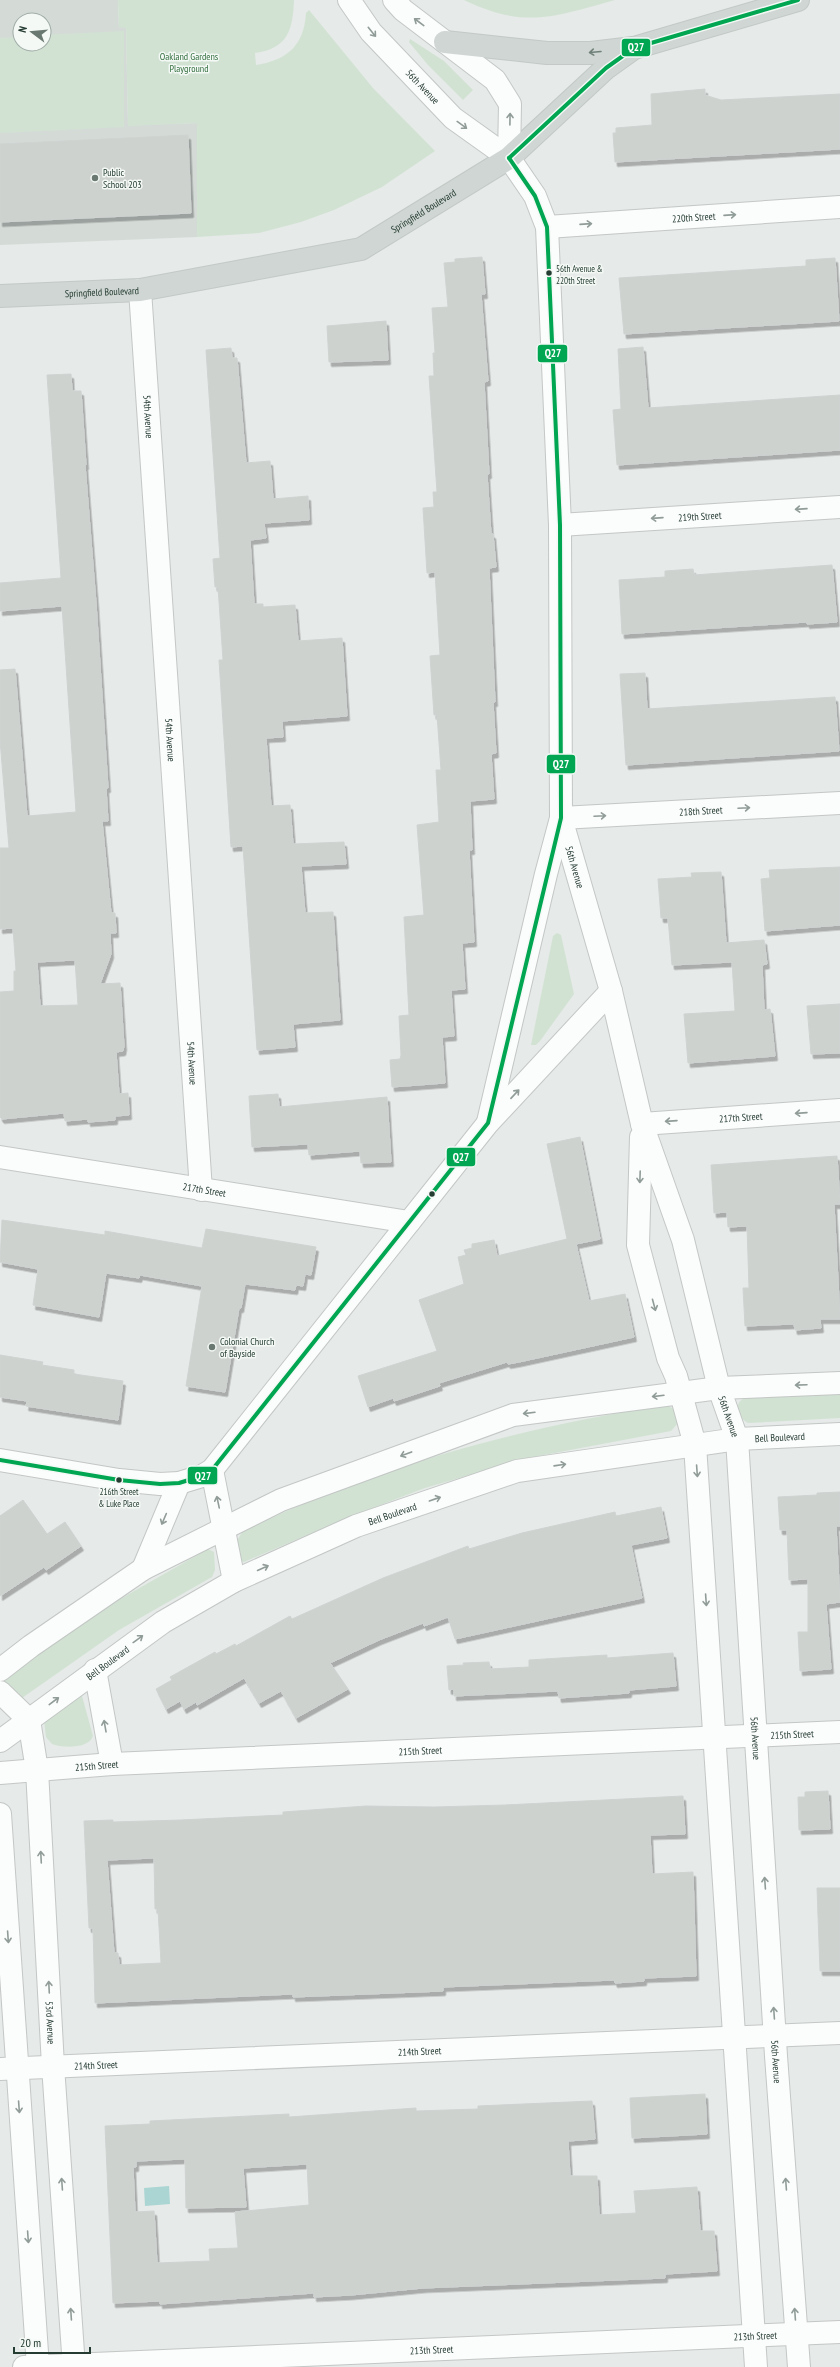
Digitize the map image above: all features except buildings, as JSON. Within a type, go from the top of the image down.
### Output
[{"type":"main road","name":"Springfield Boulevard","points":[[0,296],[140,290],[361,250],[509,158],[606,68],[634,48],[798,0]]},
{"type":"main road","points":[[445,42],[547,53],[591,53],[634,48]]},
{"type":"street","name":"56th Avenue","points":[[349,0],[371,32],[453,118],[509,158],[536,196],[548,227],[560,525],[561,818],[611,991],[642,1124],[683,1240],[719,1388],[737,1439],[775,2036],[799,2367]]},
{"type":"street","points":[[394,0],[403,10],[494,80],[510,104],[509,158]]},
{"type":"street","name":"220th Street","points":[[548,227],[840,207]]},
{"type":"street","name":"54th Avenue","points":[[140,290],[201,1190]]},
{"type":"street","name":"219th Street","points":[[560,525],[840,507]]},
{"type":"street","name":"218th Street","points":[[561,818],[840,803]]},
{"type":"street","points":[[488,1123],[546,874],[561,818]]},
{"type":"street","points":[[0,1460],[119,1480],[160,1484],[179,1483],[202,1476],[212,1470],[488,1123],[611,991]]},
{"type":"street","name":"217th Street","points":[[642,1124],[840,1110]]},
{"type":"street","name":"56th Avenue","points":[[642,1124],[638,1245],[668,1358],[681,1393],[695,1445],[736,2037],[756,2367]]},
{"type":"street","name":"217th Street","points":[[0,1157],[409,1222]]},
{"type":"street","points":[[0,1670],[31,1646],[143,1570],[281,1500],[513,1415],[719,1388],[840,1383]]},
{"type":"street","name":"Bell Boulevard","points":[[0,1741],[162,1622],[234,1581],[356,1526],[517,1472],[737,1439],[840,1434]]},
{"type":"street","points":[[212,1470],[234,1581]]},
{"type":"street","points":[[143,1570],[179,1483]]},
{"type":"street","points":[[95,1670],[112,1764]]},
{"type":"street","points":[[0,1692],[29,1720]]},
{"type":"street","name":"53rd Avenue","points":[[29,1720],[37,1770],[53,2066],[74,2365]]},
{"type":"street","name":"215th Street","points":[[0,1773],[112,1764],[840,1732]]},
{"type":"street","points":[[0,1814],[8,2069],[33,2367]]},
{"type":"street","name":"214th Street","points":[[8,2069],[840,2033]]},
{"type":"street","name":"213th Street","points":[[33,2367],[840,2332]]},
{"type":"shaded area","points":[[0,0],[118,0],[119,27],[126,27],[128,125],[197,123],[197,237],[0,245]]},
{"type":"green space","name":"Oakland Gardens Playground","points":[[118,0],[294,0],[292,20],[286,36],[282,42],[275,47],[266,51],[255,53],[256,65],[277,59],[292,49],[302,34],[306,13],[309,10],[373,88],[435,151],[382,187],[334,210],[301,222],[259,233],[197,237],[197,123],[128,126],[126,28],[119,27]]},
{"type":"green space","points":[[464,0],[615,0],[556,15],[522,17],[504,15]]},
{"type":"green space","points":[[124,31],[124,127],[0,133],[0,38],[12,37],[12,52],[52,52],[52,35]]},
{"type":"green space","points":[[410,39],[444,61],[473,90],[463,100],[428,65],[409,42]]},
{"type":"green space","points":[[557,933],[561,935],[574,994],[540,1041],[536,1045],[531,1045],[553,936]]},
{"type":"green space","points":[[840,1392],[840,1418],[748,1423],[741,1417],[738,1410],[739,1402],[747,1397]]},
{"type":"green space","points":[[666,1405],[676,1410],[678,1423],[671,1431],[528,1458],[425,1488],[349,1517],[244,1562],[241,1561],[237,1541],[242,1532],[292,1509],[344,1488],[449,1452],[502,1438],[556,1425]]},
{"type":"green space","points":[[208,1549],[214,1552],[215,1570],[212,1577],[119,1630],[22,1698],[3,1683],[11,1672],[106,1607]]},
{"type":"green space","points":[[79,1693],[82,1696],[93,1736],[86,1743],[81,1745],[68,1747],[52,1744],[46,1737],[43,1712]]},
{"type":"water","points":[[169,2186],[170,2204],[145,2206],[144,2188]]},
{"type":"transit line","name":"Q27","points":[[509,158],[606,68],[634,48],[798,0]]},
{"type":"transit line","name":"Q27","points":[[0,1460],[119,1480],[160,1484],[179,1483],[202,1476],[212,1470],[488,1123],[561,818],[560,525],[547,227],[535,196],[509,158]]},
{"type":"place","name":"Public School 203","points":[[95,178]]},
{"type":"place","name":"56th Avenue & 220th Street","points":[[549,273]]},
{"type":"place","name":"Colonial Church of Bayside","points":[[212,1347]]},
{"type":"place","name":"216th Street & Luke Place","points":[[119,1480]]}]
